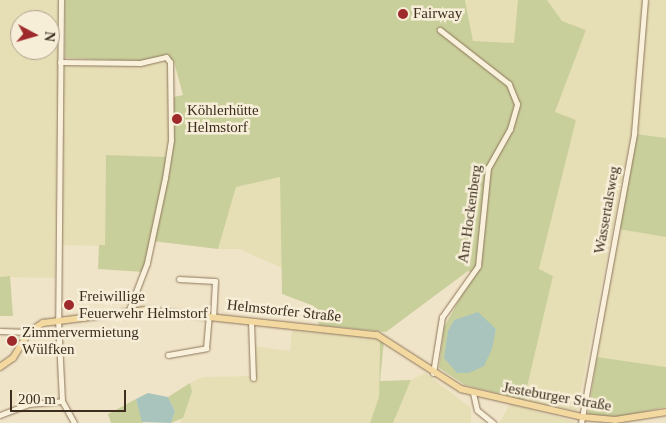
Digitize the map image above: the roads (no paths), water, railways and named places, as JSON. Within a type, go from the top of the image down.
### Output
[{"type":"main road","name":"Helmstorfer Straße","points":[[29,332],[58,319],[129,310],[211,316],[377,335],[433,373],[472,393]]},
{"type":"main road","points":[[0,367],[13,358],[29,332]]},
{"type":"main road","name":"Jesteburger Straße","points":[[472,393],[582,420],[615,420],[666,412]]},
{"type":"street","points":[[61,0],[58,319],[62,401],[74,423]]},
{"type":"street","name":"Wassertalsweg","points":[[582,420],[634,133],[645,0]]},
{"type":"street","name":"Am Hockenberg","points":[[433,373],[442,317],[478,266],[488,168],[510,129],[517,104],[509,84],[440,30]]},
{"type":"street","points":[[60,62],[140,63],[166,57],[170,62],[170,143],[147,263],[129,310]]},
{"type":"street","points":[[168,355],[206,348],[211,316],[215,281],[178,278]]},
{"type":"street","points":[[250,321],[253,378]]},
{"type":"street","points":[[0,331],[29,332]]},
{"type":"street","points":[[472,393],[477,410],[492,423]]},
{"type":"street","points":[[0,415],[29,404],[62,401]]},
{"type":"water","points":[[478,312],[496,329],[492,349],[484,366],[469,373],[457,373],[444,358],[448,331],[454,320]]},
{"type":"water","points":[[148,393],[168,397],[175,411],[171,423],[142,422],[136,399]]},
{"type":"place","name":"Fairway","points":[[403,14]]},
{"type":"place","name":"Köhlerhütte Helmstorf","points":[[177,119]]},
{"type":"place","name":"Freiwillige Feuerwehr Helmstorf","points":[[69,305]]},
{"type":"place","name":"Zimmervermietung Wülfken","points":[[12,341]]}]
